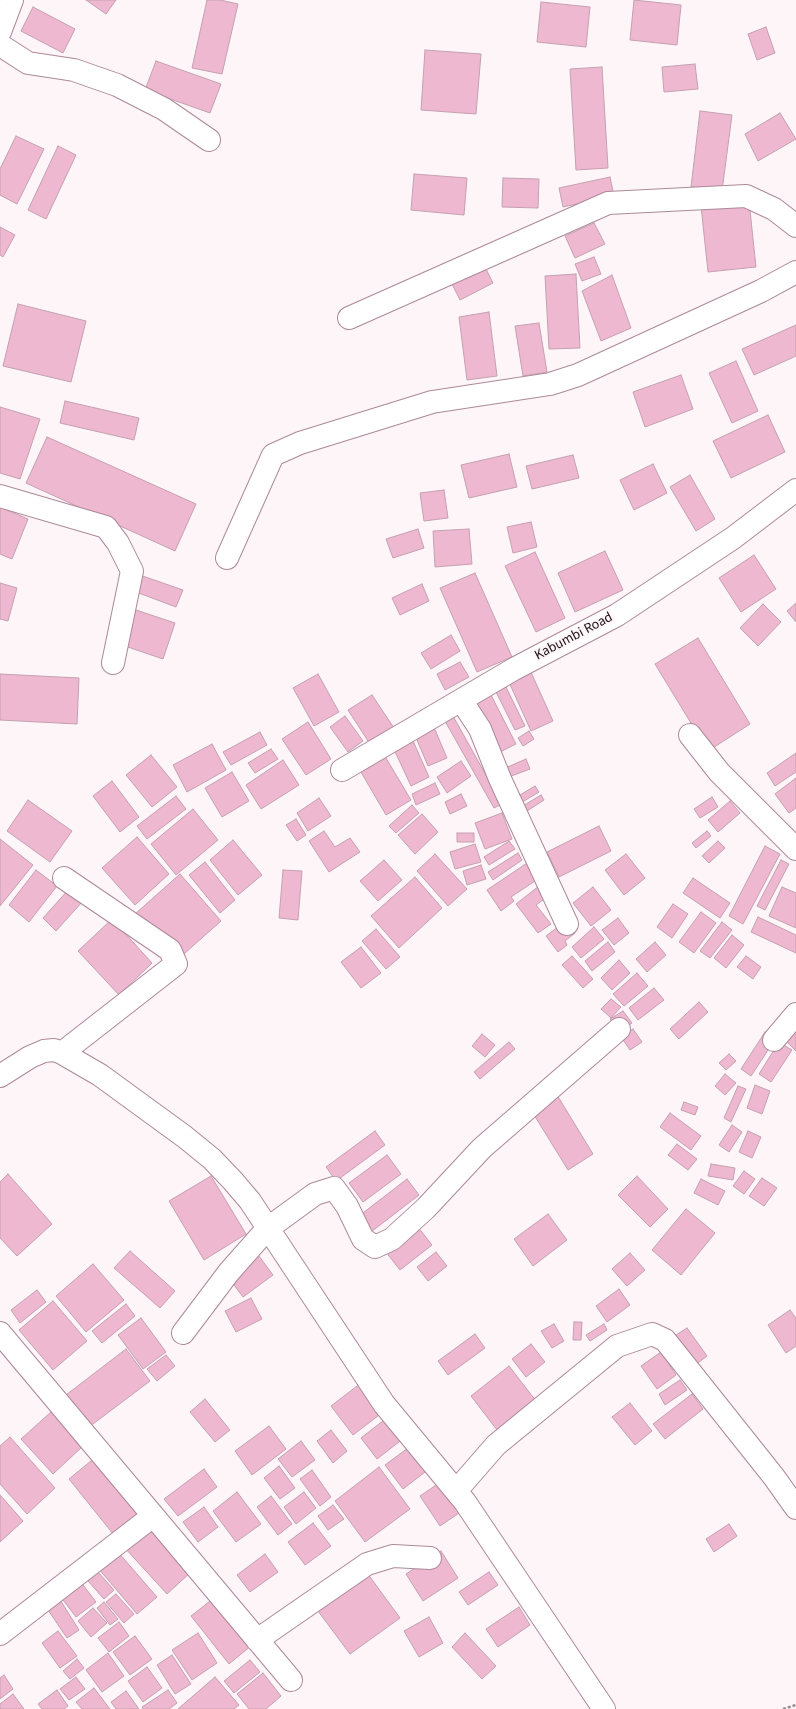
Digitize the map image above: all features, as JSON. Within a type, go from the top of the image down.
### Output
[{"type":"street","points":[[0,32],[12,0]]},
{"type":"street","points":[[0,45],[28,63],[74,70],[117,86],[164,109],[209,140]]},
{"type":"street","points":[[349,318],[608,203],[746,196],[774,209],[796,226]]},
{"type":"street","points":[[226,558],[273,455],[300,443],[432,402],[550,384],[578,375],[761,291],[796,272]]},
{"type":"street","name":"Kabumbi Road","points":[[342,770],[528,661],[617,615],[733,538],[796,490]]},
{"type":"street","points":[[0,496],[106,527],[118,544],[132,571],[113,663]]},
{"type":"street","points":[[461,700],[480,730],[500,779],[567,924]]},
{"type":"street","points":[[690,735],[719,772],[796,848]]},
{"type":"street","points":[[62,1053],[176,964],[170,950],[64,878]]},
{"type":"street","points":[[774,1040],[796,1014]]},
{"type":"street","points":[[183,1333],[229,1272],[267,1228],[315,1194],[334,1188],[348,1206],[363,1239],[375,1247],[392,1239],[426,1208],[482,1148],[619,1029]]},
{"type":"street","points":[[0,1076],[30,1057],[44,1051],[54,1050],[62,1053],[100,1074],[212,1159],[250,1201],[384,1404],[456,1490],[604,1709]]},
{"type":"street","points":[[0,1333],[291,1680]]},
{"type":"street","points":[[456,1490],[496,1445],[617,1346],[652,1334],[664,1340],[774,1477],[796,1508]]},
{"type":"street","points":[[0,1634],[152,1516]]},
{"type":"street","points":[[257,1640],[367,1564],[393,1556],[430,1558]]},
{"type":"path","points":[[783,1709],[796,1705]]},
{"type":"building","points":[[86,0],[116,0],[106,14]]},
{"type":"building","points":[[207,0],[220,0],[238,4],[222,74],[192,68]]},
{"type":"building","points":[[634,0],[681,5],[677,45],[630,40]]},
{"type":"building","points":[[541,2],[590,7],[586,47],[537,42]]},
{"type":"building","points":[[33,7],[75,29],[63,53],[21,31]]},
{"type":"building","points":[[766,27],[775,53],[757,60],[748,34]]},
{"type":"building","points":[[425,50],[481,54],[476,114],[421,110]]},
{"type":"building","points":[[156,61],[221,84],[210,113],[145,90]]},
{"type":"building","points":[[695,64],[698,89],[664,92],[662,67]]},
{"type":"building","points":[[602,67],[608,168],[576,170],[570,69]]},
{"type":"building","points":[[700,111],[732,115],[722,191],[691,187]]},
{"type":"building","points":[[780,113],[796,139],[758,161],[745,134]]},
{"type":"building","points":[[16,136],[44,149],[17,204],[0,195],[0,169]]},
{"type":"building","points":[[58,146],[76,155],[46,219],[28,210]]},
{"type":"building","points":[[414,174],[467,178],[464,215],[411,210]]},
{"type":"building","points":[[610,177],[614,196],[563,207],[559,188]]},
{"type":"building","points":[[503,178],[539,179],[538,208],[502,207]]},
{"type":"building","points":[[749,201],[756,267],[708,272],[701,206]]},
{"type":"building","points":[[594,223],[605,244],[575,258],[565,236]]},
{"type":"building","points":[[0,227],[15,235],[3,257],[0,255]]},
{"type":"building","points":[[594,257],[601,274],[582,281],[575,264]]},
{"type":"building","points":[[483,263],[493,283],[460,300],[450,280]]},
{"type":"building","points":[[576,274],[580,348],[549,349],[545,276]]},
{"type":"building","points":[[612,275],[631,328],[601,341],[582,291]]},
{"type":"building","points":[[18,304],[86,321],[71,382],[3,366]]},
{"type":"building","points":[[489,312],[497,376],[467,380],[459,317]]},
{"type":"building","points":[[539,323],[547,372],[523,376],[515,326]]},
{"type":"building","points":[[796,325],[796,356],[754,375],[742,349]]},
{"type":"building","points":[[736,361],[758,411],[732,423],[709,373]]},
{"type":"building","points":[[681,375],[693,409],[645,427],[633,392]]},
{"type":"building","points":[[65,401],[139,418],[134,440],[60,423]]},
{"type":"building","points":[[0,407],[40,419],[20,479],[0,473]]},
{"type":"building","points":[[768,415],[785,452],[731,478],[713,441]]},
{"type":"building","points":[[47,437],[196,504],[175,551],[26,483]]},
{"type":"building","points":[[509,454],[517,487],[469,498],[461,465]]},
{"type":"building","points":[[573,455],[579,478],[532,489],[526,466]]},
{"type":"building","points":[[653,464],[667,493],[634,510],[620,480]]},
{"type":"building","points":[[690,475],[715,519],[696,531],[670,487]]},
{"type":"building","points":[[444,490],[448,518],[424,521],[420,493]]},
{"type":"building","points":[[0,507],[28,519],[12,559],[0,554]]},
{"type":"building","points":[[531,522],[537,547],[513,553],[507,527]]},
{"type":"building","points":[[418,529],[424,548],[393,558],[386,539]]},
{"type":"building","points":[[469,529],[472,564],[435,567],[433,531]]},
{"type":"building","points":[[605,551],[623,590],[575,612],[558,573]]},
{"type":"building","points":[[535,552],[565,618],[536,632],[505,566]]},
{"type":"building","points":[[754,555],[776,589],[741,612],[719,578]]},
{"type":"building","points":[[134,573],[183,590],[176,607],[128,589]]},
{"type":"building","points":[[475,573],[512,657],[477,672],[440,588]]},
{"type":"building","points":[[0,583],[17,588],[8,621],[0,619]]},
{"type":"building","points":[[422,584],[429,601],[400,615],[392,598]]},
{"type":"building","points":[[796,603],[796,622],[787,611]]},
{"type":"building","points":[[763,604],[781,622],[758,646],[740,628]]},
{"type":"building","points":[[130,608],[175,623],[163,659],[119,644]]},
{"type":"building","points":[[451,635],[460,651],[431,669],[421,653]]},
{"type":"building","points":[[698,638],[750,724],[708,751],[655,664]]},
{"type":"building","points":[[460,662],[469,677],[445,690],[437,674]]},
{"type":"building","points":[[530,670],[553,721],[531,731],[508,680]]},
{"type":"building","points":[[0,674],[79,678],[77,724],[0,720]]},
{"type":"building","points":[[318,674],[339,712],[314,726],[293,688]]},
{"type":"building","points":[[505,685],[525,726],[515,730],[495,690]]},
{"type":"building","points":[[372,695],[394,728],[370,744],[348,710]]},
{"type":"building","points":[[491,695],[516,744],[496,754],[471,705]]},
{"type":"building","points":[[345,716],[363,741],[348,752],[330,727]]},
{"type":"building","points":[[453,716],[502,804],[494,808],[445,721]]},
{"type":"building","points":[[308,722],[331,759],[306,775],[282,739]]},
{"type":"building","points":[[433,725],[447,758],[428,766],[414,733]]},
{"type":"building","points":[[529,731],[534,739],[523,746],[518,738]]},
{"type":"building","points":[[260,732],[267,745],[231,765],[223,752]]},
{"type":"building","points":[[410,734],[429,777],[411,786],[391,743]]},
{"type":"building","points":[[212,744],[226,770],[187,792],[173,765]]},
{"type":"building","points":[[271,749],[278,759],[255,773],[248,763]]},
{"type":"building","points":[[383,753],[411,800],[386,815],[358,767]]},
{"type":"building","points":[[796,753],[796,772],[775,786],[767,773]]},
{"type":"building","points":[[151,755],[177,787],[152,807],[126,775]]},
{"type":"building","points":[[526,759],[530,769],[506,778],[503,769]]},
{"type":"building","points":[[283,760],[299,785],[261,809],[246,785]]},
{"type":"building","points":[[461,761],[471,776],[447,793],[437,777]]},
{"type":"building","points":[[232,772],[249,801],[222,817],[205,788]]},
{"type":"building","points":[[796,778],[796,808],[789,813],[775,794]]},
{"type":"building","points":[[112,781],[139,817],[120,832],[93,796]]},
{"type":"building","points":[[435,783],[440,794],[416,805],[412,794]]},
{"type":"building","points":[[535,786],[539,792],[519,804],[515,798]]},
{"type":"building","points":[[461,794],[467,806],[450,814],[445,802]]},
{"type":"building","points":[[541,795],[544,800],[524,813],[521,807]]},
{"type":"building","points":[[176,796],[186,809],[147,839],[137,826]]},
{"type":"building","points":[[712,797],[718,807],[700,818],[694,809]]},
{"type":"building","points":[[319,798],[331,816],[308,831],[297,813]]},
{"type":"building","points":[[28,800],[72,831],[50,862],[7,831]]},
{"type":"building","points":[[730,801],[740,813],[718,832],[708,820]]},
{"type":"building","points":[[412,805],[419,813],[396,833],[389,826]]},
{"type":"building","points":[[193,809],[218,840],[176,875],[151,844]]},
{"type":"building","points":[[502,813],[512,839],[485,849],[475,823]]},
{"type":"building","points":[[422,814],[438,832],[415,854],[398,835]]},
{"type":"building","points":[[296,819],[306,835],[297,841],[286,825]]},
{"type":"building","points":[[599,826],[611,851],[559,877],[547,852]]},
{"type":"building","points":[[324,831],[335,847],[350,838],[360,852],[329,872],[309,841]]},
{"type":"building","points":[[707,831],[711,836],[696,848],[692,843]]},
{"type":"building","points":[[457,833],[474,833],[474,842],[457,842]]},
{"type":"building","points":[[137,837],[169,874],[135,905],[102,868]]},
{"type":"building","points":[[0,839],[33,865],[0,906]]},
{"type":"building","points":[[233,840],[262,875],[238,895],[210,860]]},
{"type":"building","points":[[509,841],[515,849],[489,865],[484,857]]},
{"type":"building","points":[[718,841],[725,848],[709,863],[702,856]]},
{"type":"building","points":[[475,844],[481,862],[455,869],[450,852]]},
{"type":"building","points":[[765,846],[780,854],[743,924],[729,916]]},
{"type":"building","points":[[518,853],[522,860],[493,880],[488,872]]},
{"type":"building","points":[[435,854],[467,889],[448,906],[417,871]]},
{"type":"building","points":[[626,854],[645,878],[624,895],[605,870]]},
{"type":"building","points":[[384,860],[402,880],[378,901],[360,881]]},
{"type":"building","points":[[781,860],[789,864],[765,910],[757,906]]},
{"type":"building","points":[[530,861],[541,877],[511,897],[514,901],[501,911],[487,890]]},
{"type":"building","points":[[205,862],[235,900],[220,913],[189,875]]},
{"type":"building","points":[[481,865],[486,879],[467,885],[463,871]]},
{"type":"building","points":[[36,870],[57,886],[29,922],[9,905]]},
{"type":"building","points":[[283,870],[302,871],[298,920],[279,918]]},
{"type":"building","points":[[180,874],[221,921],[176,961],[135,914]]},
{"type":"building","points":[[415,877],[442,908],[399,948],[371,916]]},
{"type":"building","points":[[693,878],[730,903],[720,918],[683,893]]},
{"type":"building","points":[[539,886],[547,897],[536,905],[551,924],[538,933],[516,904]]},
{"type":"building","points":[[593,887],[611,910],[591,926],[573,903]]},
{"type":"building","points":[[782,887],[796,893],[796,928],[769,916]]},
{"type":"building","points":[[69,889],[83,901],[56,931],[43,918]]},
{"type":"building","points":[[673,904],[688,914],[672,938],[657,927]]},
{"type":"building","points":[[701,912],[716,923],[694,953],[679,942]]},
{"type":"building","points":[[758,917],[796,935],[796,953],[751,932]]},
{"type":"building","points":[[618,918],[629,933],[614,945],[602,930]]},
{"type":"building","points":[[112,919],[152,963],[119,995],[78,951]]},
{"type":"building","points":[[566,921],[575,933],[565,941],[567,945],[558,952],[546,936]]},
{"type":"building","points":[[722,922],[732,930],[710,958],[700,951]]},
{"type":"building","points":[[594,927],[604,939],[581,958],[572,947]]},
{"type":"building","points":[[376,929],[400,957],[386,969],[362,941]]},
{"type":"building","points":[[732,935],[744,945],[726,968],[714,958]]},
{"type":"building","points":[[608,942],[615,952],[592,971],[585,961]]},
{"type":"building","points":[[655,942],[666,955],[647,972],[636,959]]},
{"type":"building","points":[[361,947],[381,973],[361,988],[341,962]]},
{"type":"building","points":[[572,956],[593,979],[583,988],[562,965]]},
{"type":"building","points":[[746,956],[761,967],[753,979],[737,967]]},
{"type":"building","points":[[619,960],[630,973],[612,990],[601,978]]},
{"type":"building","points":[[637,973],[648,986],[624,1006],[613,994]]},
{"type":"building","points":[[654,988],[664,1000],[638,1020],[629,1008]]},
{"type":"building","points":[[611,999],[621,1007],[611,1018],[601,1009]]},
{"type":"building","points":[[699,1002],[708,1012],[679,1039],[670,1029]]},
{"type":"building","points":[[623,1011],[632,1023],[619,1032],[610,1019]]},
{"type":"building","points":[[787,1024],[796,1033],[796,1051],[778,1033]]},
{"type":"building","points":[[633,1029],[642,1042],[630,1050],[621,1037]]},
{"type":"building","points":[[765,1032],[776,1038],[751,1076],[741,1069]]},
{"type":"building","points":[[482,1034],[495,1045],[485,1057],[472,1046]]},
{"type":"building","points":[[509,1042],[515,1049],[480,1079],[474,1072]]},
{"type":"building","points":[[779,1042],[792,1050],[771,1082],[759,1074]]},
{"type":"building","points":[[729,1054],[736,1061],[726,1070],[719,1063]]},
{"type":"building","points":[[725,1074],[736,1083],[725,1095],[715,1086]]},
{"type":"building","points":[[755,1085],[770,1091],[762,1114],[747,1108]]},
{"type":"building","points":[[738,1086],[746,1089],[731,1122],[724,1118]]},
{"type":"building","points":[[554,1090],[593,1154],[568,1170],[528,1105]]},
{"type":"building","points":[[684,1102],[698,1107],[695,1115],[681,1110]]},
{"type":"building","points":[[670,1113],[701,1136],[691,1150],[660,1127]]},
{"type":"building","points":[[732,1125],[742,1132],[729,1152],[719,1145]]},
{"type":"building","points":[[375,1131],[385,1145],[336,1181],[326,1167]]},
{"type":"building","points":[[748,1131],[761,1137],[752,1158],[739,1152]]},
{"type":"building","points":[[677,1144],[697,1159],[688,1170],[668,1155]]},
{"type":"building","points":[[387,1155],[401,1174],[363,1202],[349,1183]]},
{"type":"building","points":[[711,1164],[735,1168],[733,1180],[708,1176]]},
{"type":"building","points":[[744,1171],[755,1179],[744,1194],[733,1186]]},
{"type":"building","points":[[8,1174],[52,1224],[17,1256],[0,1238],[0,1182]]},
{"type":"building","points":[[211,1176],[246,1234],[204,1260],[169,1201]]},
{"type":"building","points":[[637,1176],[668,1209],[650,1227],[618,1195]]},
{"type":"building","points":[[762,1178],[777,1188],[764,1206],[749,1196]]},
{"type":"building","points":[[407,1179],[419,1195],[371,1232],[359,1216]]},
{"type":"building","points":[[701,1179],[725,1191],[718,1205],[694,1193]]},
{"type":"building","points":[[686,1209],[715,1233],[681,1275],[652,1250]]},
{"type":"building","points":[[548,1214],[567,1240],[533,1266],[514,1239]]},
{"type":"building","points":[[418,1227],[432,1245],[400,1270],[385,1251]]},
{"type":"building","points":[[250,1244],[273,1275],[243,1297],[220,1266]]},
{"type":"building","points":[[130,1251],[175,1291],[160,1308],[114,1268]]},
{"type":"building","points":[[436,1252],[447,1266],[428,1281],[417,1267]]},
{"type":"building","points":[[630,1253],[645,1270],[627,1286],[612,1269]]},
{"type":"building","points":[[93,1264],[124,1300],[86,1332],[56,1296]]},
{"type":"building","points":[[619,1289],[630,1305],[607,1322],[596,1306]]},
{"type":"building","points":[[37,1290],[46,1302],[20,1323],[11,1310]]},
{"type":"building","points":[[251,1298],[262,1319],[236,1332],[225,1311]]},
{"type":"building","points":[[53,1301],[87,1341],[53,1370],[19,1330]]},
{"type":"building","points":[[126,1304],[135,1316],[102,1343],[92,1331]]},
{"type":"building","points":[[790,1310],[796,1318],[796,1346],[786,1353],[768,1325]]},
{"type":"building","points":[[141,1318],[166,1352],[143,1369],[118,1335]]},
{"type":"building","points":[[574,1322],[582,1322],[581,1340],[573,1340]]},
{"type":"building","points":[[554,1324],[564,1341],[552,1348],[541,1331]]},
{"type":"building","points":[[604,1324],[607,1330],[590,1341],[586,1335]]},
{"type":"building","points":[[687,1328],[707,1356],[694,1366],[673,1337]]},
{"type":"building","points":[[475,1334],[485,1348],[448,1375],[438,1361]]},
{"type":"building","points":[[531,1344],[545,1362],[526,1377],[512,1359]]},
{"type":"building","points":[[126,1349],[150,1381],[89,1427],[66,1395]]},
{"type":"building","points":[[661,1352],[676,1375],[657,1389],[641,1366]]},
{"type":"building","points":[[166,1355],[175,1366],[157,1381],[147,1369]]},
{"type":"building","points":[[509,1366],[536,1401],[497,1430],[471,1396]]},
{"type":"building","points":[[680,1380],[687,1390],[665,1405],[659,1394]]},
{"type":"building","points":[[361,1383],[383,1412],[353,1435],[331,1406]]},
{"type":"building","points":[[692,1394],[703,1409],[665,1439],[653,1424]]},
{"type":"building","points":[[205,1399],[230,1430],[215,1442],[190,1412]]},
{"type":"building","points":[[630,1403],[652,1431],[635,1445],[612,1417]]},
{"type":"building","points":[[51,1412],[83,1446],[53,1474],[21,1439]]},
{"type":"building","points":[[388,1417],[404,1438],[377,1459],[361,1438]]},
{"type":"building","points":[[269,1426],[286,1449],[252,1475],[235,1451]]},
{"type":"building","points":[[331,1430],[347,1451],[333,1463],[317,1441]]},
{"type":"building","points":[[10,1437],[55,1488],[27,1514],[0,1484],[0,1446]]},
{"type":"building","points":[[301,1441],[315,1460],[292,1477],[278,1459]]},
{"type":"building","points":[[412,1445],[429,1469],[403,1489],[385,1465]]},
{"type":"building","points":[[97,1456],[141,1514],[114,1535],[69,1479]]},
{"type":"building","points":[[279,1466],[295,1488],[280,1499],[264,1478]]},
{"type":"building","points":[[379,1467],[410,1509],[365,1542],[335,1501]]},
{"type":"building","points":[[204,1469],[217,1487],[178,1516],[164,1499]]},
{"type":"building","points":[[312,1470],[331,1497],[320,1506],[300,1479]]},
{"type":"building","points":[[442,1481],[462,1511],[440,1526],[420,1496]]},
{"type":"building","points":[[237,1492],[261,1524],[236,1542],[213,1511]]},
{"type":"building","points":[[304,1492],[316,1508],[296,1524],[284,1507]]},
{"type":"building","points":[[0,1495],[23,1521],[0,1542]]},
{"type":"building","points":[[271,1496],[292,1524],[278,1535],[257,1507]]},
{"type":"building","points":[[333,1505],[344,1519],[328,1530],[318,1516]]},
{"type":"building","points":[[204,1507],[218,1527],[198,1542],[183,1522]]},
{"type":"building","points":[[313,1523],[331,1546],[305,1565],[288,1542]]},
{"type":"building","points":[[729,1524],[737,1536],[714,1552],[706,1539]]},
{"type":"building","points":[[147,1526],[191,1572],[167,1594],[124,1547]]},
{"type":"building","points":[[117,1551],[157,1597],[137,1614],[98,1568]]},
{"type":"building","points":[[441,1551],[458,1578],[423,1601],[406,1574]]},
{"type":"building","points":[[265,1554],[278,1572],[250,1592],[237,1575]]},
{"type":"building","points":[[362,1566],[400,1618],[350,1654],[312,1603]]},
{"type":"building","points":[[98,1572],[114,1590],[104,1599],[88,1581]]},
{"type":"building","points":[[489,1572],[498,1585],[468,1605],[459,1592]]},
{"type":"building","points":[[80,1581],[96,1602],[76,1617],[60,1596]]},
{"type":"building","points":[[116,1594],[134,1614],[124,1623],[106,1602]]},
{"type":"building","points":[[57,1595],[79,1630],[67,1638],[44,1604]]},
{"type":"building","points":[[214,1598],[252,1645],[229,1664],[191,1616]]},
{"type":"building","points":[[104,1602],[118,1619],[110,1625],[97,1608]]},
{"type":"building","points":[[519,1607],[530,1625],[498,1647],[486,1629]]},
{"type":"building","points":[[93,1608],[107,1623],[91,1637],[78,1621]]},
{"type":"building","points":[[429,1617],[443,1643],[419,1657],[404,1631]]},
{"type":"building","points":[[119,1622],[129,1636],[109,1652],[98,1638]]},
{"type":"building","points":[[58,1631],[77,1656],[60,1668],[42,1643]]},
{"type":"building","points":[[198,1633],[217,1663],[192,1680],[172,1650]]},
{"type":"building","points":[[465,1633],[496,1666],[482,1679],[452,1647]]},
{"type":"building","points":[[135,1636],[152,1659],[130,1675],[113,1652]]},
{"type":"building","points":[[108,1653],[124,1676],[102,1692],[86,1670]]},
{"type":"building","points":[[172,1655],[191,1684],[175,1694],[157,1665]]},
{"type":"building","points":[[77,1659],[84,1668],[70,1679],[63,1671]]},
{"type":"building","points":[[250,1660],[260,1672],[234,1693],[224,1681]]},
{"type":"building","points":[[147,1667],[162,1688],[143,1702],[128,1681]]},
{"type":"building","points":[[263,1673],[281,1696],[266,1709],[249,1709],[237,1694]]},
{"type":"building","points":[[4,1675],[13,1689],[0,1699],[0,1678]]},
{"type":"building","points":[[76,1677],[85,1689],[69,1700],[60,1689]]},
{"type":"building","points":[[215,1677],[239,1705],[234,1709],[178,1709]]},
{"type":"building","points":[[94,1688],[110,1709],[82,1709],[76,1702]]},
{"type":"building","points":[[57,1690],[68,1706],[64,1709],[42,1709],[38,1704]]},
{"type":"building","points":[[168,1690],[177,1703],[169,1709],[143,1709],[142,1707]]},
{"type":"building","points":[[126,1691],[139,1709],[116,1709],[111,1702]]},
{"type":"building","points":[[13,1694],[24,1709],[0,1709],[0,1704]]}]
